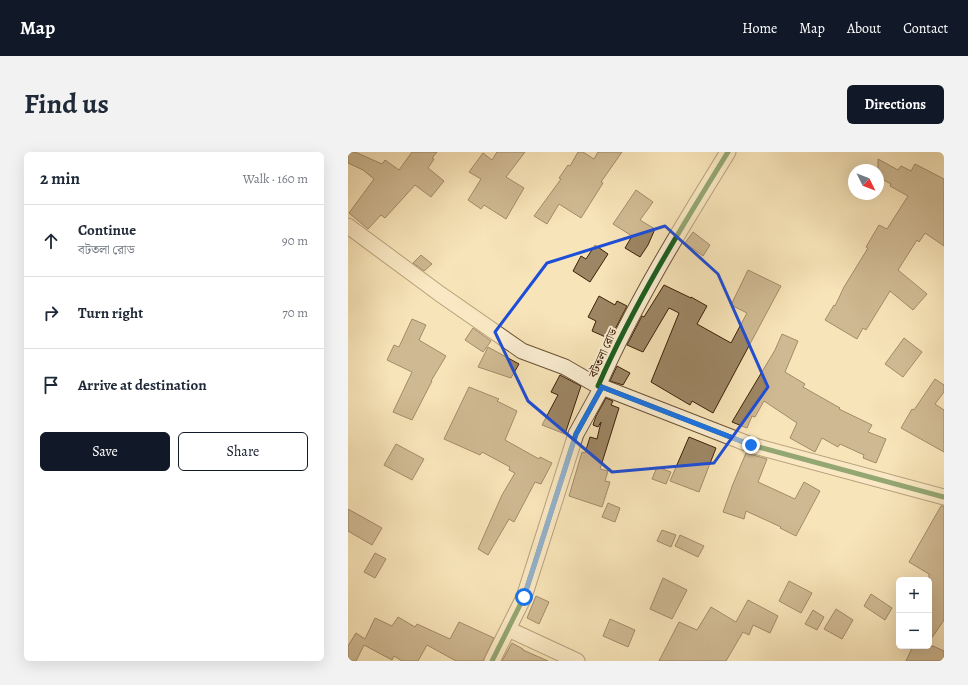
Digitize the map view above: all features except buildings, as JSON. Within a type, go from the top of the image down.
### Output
[{"type":"street","name":"বটতলা রোড","points":[[492,661],[524,597],[576,434],[600,386],[616,344],[667,250],[728,152]]},
{"type":"street","points":[[348,226],[440,294],[522,351],[565,368],[600,386],[751,445],[944,498]]},
{"type":"street","points":[[508,629],[577,661]]},
{"type":"highlighted area","points":[[665,226],[718,274],[768,387],[714,463],[612,472],[528,401],[495,332],[547,263]]},
{"type":"cycle path","points":[[492,661],[524,597],[576,434],[602,387],[598,386],[627,326],[659,267],[728,152]]},
{"type":"cycle path","points":[[602,387],[751,445],[944,497]]},
{"type":"route","points":[[524,597],[576,434],[602,387],[751,445]]}]
